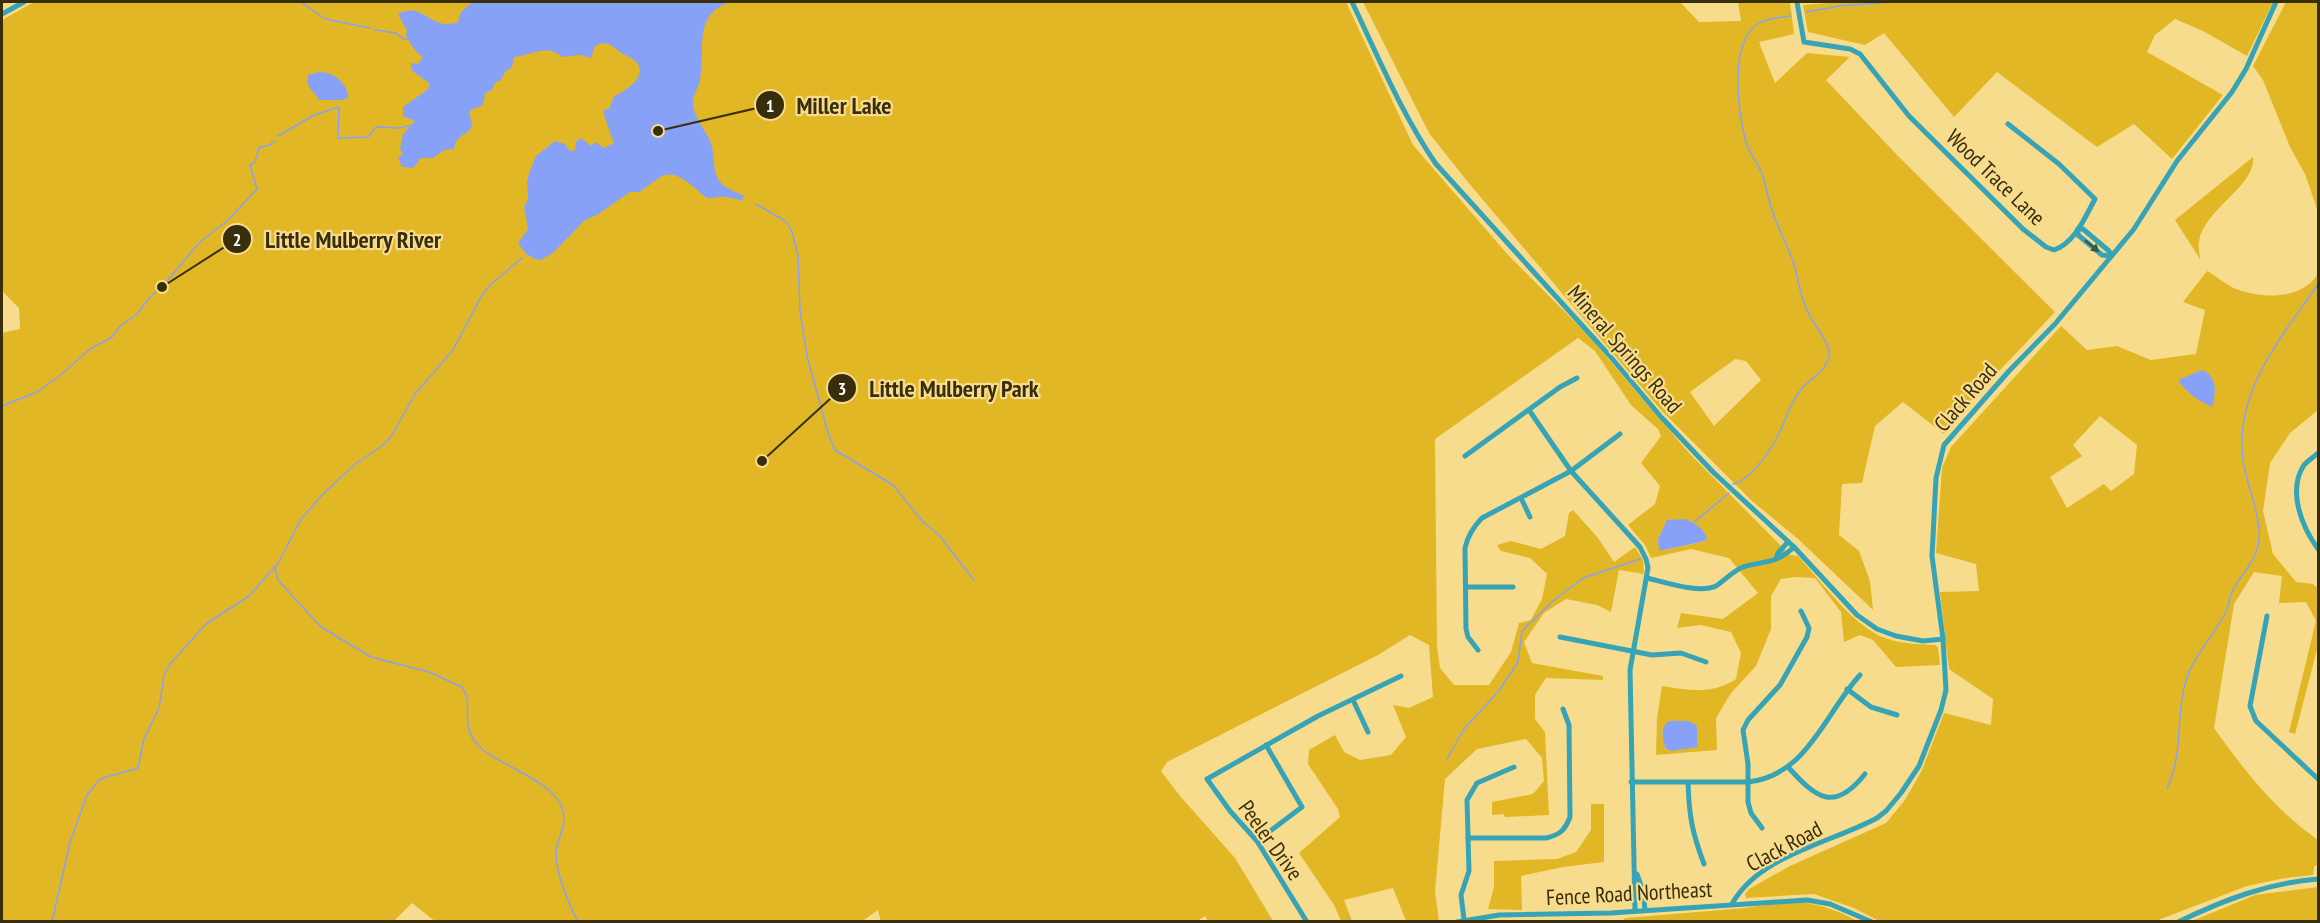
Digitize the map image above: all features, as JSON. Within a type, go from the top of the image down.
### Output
[{"type":"street","points":[[2,14],[24,2]]},
{"type":"street","name":"Mineral Springs Road","points":[[1352,2],[1419,140],[1436,164],[1670,426],[1713,472],[1794,547],[1857,615],[1873,627],[1903,638],[1923,641],[1943,639]]},
{"type":"street","name":"Wood Trace Lane","points":[[1797,2],[1804,42],[1850,49],[1860,54],[1909,116],[2023,229],[2046,247],[2054,250],[2061,248],[2078,229],[2095,199],[2059,164],[2008,124]]},
{"type":"street","name":"Clack Road","points":[[1732,904],[1744,886],[1754,877],[1806,848],[1877,818],[1901,793],[1919,766],[1941,710],[1946,690],[1943,639],[1932,556],[1936,478],[1944,445],[2003,377],[2055,324],[2134,229],[2177,161],[2232,92],[2246,69],[2276,2]]},
{"type":"street","points":[[2078,229],[2083,230],[2109,251],[2111,256]]},
{"type":"street","points":[[1465,456],[1560,387],[1577,378]]},
{"type":"street","points":[[1529,410],[1570,471],[1640,547],[1646,559],[1647,578],[1630,670],[1635,911]]},
{"type":"street","points":[[1478,650],[1468,637],[1466,629],[1465,548],[1468,535],[1482,518],[1570,471],[1620,434]]},
{"type":"street","points":[[2319,453],[2304,465],[2297,482],[2296,500],[2306,527],[2319,549]]},
{"type":"street","points":[[1521,498],[1530,517]]},
{"type":"street","points":[[1776,559],[1778,553],[1788,542]]},
{"type":"street","points":[[1647,578],[1700,589],[1712,587],[1739,569],[1783,558],[1794,547]]},
{"type":"street","points":[[1466,587],[1513,587]]},
{"type":"street","points":[[1762,828],[1748,802],[1748,764],[1743,730],[1748,720],[1780,685],[1807,637],[1809,628],[1801,611]]},
{"type":"street","points":[[2267,616],[2250,706],[2256,721],[2319,779]]},
{"type":"street","points":[[1560,637],[1652,655],[1681,653],[1706,662]]},
{"type":"street","points":[[1631,782],[1765,781],[1788,767],[1821,733],[1847,689],[1860,675]]},
{"type":"street","points":[[1257,841],[1302,807],[1266,745],[1318,716],[1401,676]]},
{"type":"street","points":[[1847,689],[1871,707],[1897,715]]},
{"type":"street","points":[[1353,700],[1368,732]]},
{"type":"street","points":[[1468,838],[1546,838],[1555,836],[1564,830],[1570,817],[1569,724],[1563,709]]},
{"type":"street","name":"Peeler Drive","points":[[1266,745],[1207,779],[1230,811],[1257,841],[1307,921]]},
{"type":"street","points":[[1464,919],[1461,895],[1469,871],[1467,800],[1477,783],[1514,767]]},
{"type":"street","points":[[1788,767],[1808,790],[1832,797],[1843,794],[1854,787],[1865,774]]},
{"type":"street","points":[[1688,782],[1689,819],[1704,864]]},
{"type":"street","points":[[1635,870],[1643,891],[1645,910]]},
{"type":"street","points":[[2178,921],[2250,891],[2296,881],[2319,879]]},
{"type":"street","name":"Fence Road Northeast","points":[[1457,921],[1498,915],[1611,913],[1807,900],[1830,904],[1872,921]]},
{"type":"street","points":[[1611,913],[1614,921]]},
{"type":"shaded area","points":[[34,2],[1346,2],[1413,145],[1508,255],[1586,333],[1689,453],[1790,555],[1798,556],[1850,614],[1874,633],[1885,638],[1904,643],[1936,645],[1940,665],[1896,667],[1873,640],[1860,635],[1844,642],[1841,612],[1815,578],[1781,579],[1771,596],[1771,629],[1756,666],[1731,693],[1716,718],[1717,750],[1656,755],[1657,718],[1662,686],[1700,690],[1727,684],[1736,679],[1741,653],[1731,632],[1701,625],[1677,628],[1681,613],[1723,619],[1758,593],[1729,558],[1691,549],[1651,558],[1645,545],[1628,525],[1655,504],[1660,486],[1641,463],[1661,436],[1658,429],[1631,405],[1595,351],[1578,338],[1435,439],[1437,646],[1440,668],[1454,685],[1489,685],[1511,652],[1519,623],[1531,620],[1542,599],[1547,574],[1530,558],[1501,551],[1497,545],[1511,541],[1541,549],[1565,536],[1569,513],[1573,510],[1598,538],[1614,562],[1635,547],[1643,560],[1644,574],[1619,570],[1611,612],[1597,605],[1566,599],[1544,613],[1524,642],[1532,663],[1603,676],[1603,680],[1546,678],[1535,695],[1535,719],[1545,732],[1549,815],[1505,817],[1504,814],[1492,815],[1492,802],[1533,794],[1544,781],[1542,758],[1526,739],[1477,749],[1445,779],[1435,892],[1439,921],[1406,921],[1393,888],[1344,900],[1352,921],[1341,921],[1334,905],[1299,853],[1340,817],[1338,809],[1308,764],[1309,750],[1335,735],[1344,752],[1360,760],[1391,755],[1406,737],[1393,705],[1409,708],[1433,697],[1429,645],[1410,635],[1378,655],[1167,762],[1161,771],[1235,858],[1273,921],[1208,921],[1205,916],[1196,922],[881,922],[878,910],[861,922],[436,922],[412,903],[393,922],[2,921],[2,333],[20,329],[19,308],[2,291],[2,20]],"holes":[[[1661,532],[1705,541],[1664,550],[1659,549],[1658,539]],[[1669,721],[1689,722],[1697,726],[1698,747],[1665,749],[1662,732]]]},
{"type":"shaded area","points":[[1363,2],[1680,2],[1699,22],[1741,21],[1738,2],[1790,2],[1794,34],[1759,42],[1775,83],[1807,53],[1850,57],[1826,80],[1897,155],[2055,312],[1963,409],[1944,434],[1903,402],[1875,426],[1862,483],[1842,484],[1839,535],[1859,551],[1870,581],[1873,610],[1797,538],[1752,501],[1661,410],[1429,133]],"holes":[[[1735,359],[1746,361],[1761,380],[1714,426],[1690,392]]]},
{"type":"shaded area","points":[[1838,2],[2273,2],[2247,56],[2203,31],[2175,19],[2155,35],[2147,52],[2223,95],[2172,159],[2134,124],[2097,147],[1997,72],[1954,117],[1884,33],[1865,45],[1808,32],[1803,5]]},
{"type":"shaded area","points":[[2286,2],[2318,2],[2318,212],[2305,174],[2290,147],[2263,80],[2253,66]]},
{"type":"shaded area","points":[[2253,157],[2252,168],[2247,178],[2210,218],[2203,229],[2199,243],[2200,259],[2175,220]]},
{"type":"shaded area","points":[[2207,271],[2236,289],[2269,296],[2292,293],[2302,289],[2318,274],[2318,410],[2290,433],[2270,463],[2263,511],[2273,554],[2296,582],[2313,584],[2318,588],[2318,646],[2295,734],[2289,732],[2316,621],[2306,602],[2279,603],[2282,576],[2254,572],[2234,604],[2214,728],[2274,802],[2318,840],[2318,864],[2314,867],[2313,875],[2247,886],[2153,922],[1879,921],[1854,908],[1814,894],[1746,898],[1745,894],[1749,889],[1790,866],[1886,823],[1905,800],[1922,770],[1944,713],[1991,725],[1993,699],[1949,669],[1940,592],[1979,591],[1976,564],[1936,553],[1942,468],[1951,447],[2061,326],[2087,350],[2117,346],[2151,360],[2196,354],[2205,310],[2183,302]],"holes":[[[2100,416],[2137,445],[2134,474],[2111,491],[2104,484],[2067,508],[2050,477],[2082,456],[2073,445]]]},
{"type":"shaded area","points":[[1591,804],[1604,804],[1604,862],[1563,867],[1521,876],[1522,910],[1488,909],[1494,887],[1494,861],[1557,859],[1576,852],[1591,830]]},
{"type":"shaded area","points":[[2318,887],[2318,921],[2192,921],[2255,895]]},
{"type":"shaded area","points":[[1802,902],[1830,909],[1857,921],[1622,922],[1625,918]]},
{"type":"water","points":[[474,2],[730,2],[710,15],[705,24],[700,80],[693,102],[697,118],[711,143],[718,179],[726,187],[744,196],[742,201],[725,197],[708,198],[675,175],[664,176],[639,192],[630,192],[597,215],[585,220],[554,252],[541,260],[526,254],[518,243],[528,229],[524,207],[528,199],[529,173],[536,156],[555,141],[565,144],[569,150],[573,151],[576,142],[581,138],[591,146],[595,142],[604,148],[614,143],[603,110],[609,109],[614,96],[629,87],[640,71],[634,60],[604,43],[595,46],[591,58],[580,55],[562,57],[550,51],[538,51],[514,57],[512,67],[505,72],[501,80],[495,83],[492,90],[485,93],[483,105],[469,113],[471,128],[459,138],[454,149],[444,150],[433,158],[421,158],[413,168],[402,167],[398,157],[403,154],[400,149],[403,134],[415,121],[403,116],[403,107],[427,90],[430,84],[411,70],[411,63],[418,64],[423,57],[409,42],[407,31],[398,14],[414,11],[440,23],[448,24],[458,22],[462,12]]},
{"type":"water","points":[[319,72],[339,79],[346,88],[348,98],[319,100],[307,79],[308,75]]},
{"type":"water","points":[[2202,370],[2213,381],[2215,391],[2212,407],[2193,396],[2178,380]]},
{"type":"water","points":[[1686,519],[1701,528],[1707,537],[1705,541],[1659,550],[1658,539],[1667,520]]},
{"type":"water","points":[[1669,721],[1689,721],[1697,726],[1698,747],[1671,751],[1665,748],[1663,730]]},
{"type":"waterway","points":[[301,2],[325,19],[370,28]]},
{"type":"waterway","points":[[1806,12],[1840,6],[1891,2]]},
{"type":"waterway","points":[[1733,484],[1748,476],[1762,460],[1779,434],[1796,396],[1820,372],[1829,357],[1826,342],[1804,303],[1794,264],[1774,217],[1762,174],[1747,146],[1740,114],[1739,63],[1747,35],[1760,23],[1791,16]]},
{"type":"waterway","points":[[375,30],[396,33],[403,39],[408,39]]},
{"type":"waterway","points":[[278,136],[314,115],[339,107],[338,138],[368,137],[376,127],[399,128],[413,125]]},
{"type":"waterway","points":[[2,406],[37,392],[90,349],[112,337],[120,326],[136,315],[199,243],[228,220],[257,189],[250,165],[255,162],[259,148],[270,145],[275,140]]},
{"type":"waterway","points":[[756,204],[782,219],[792,232],[798,255],[800,310],[807,356],[828,433],[835,450],[893,485],[923,522],[939,535],[974,580]]},
{"type":"waterway","points":[[52,922],[70,842],[87,795],[100,779],[138,768],[144,739],[159,708],[164,676],[170,664],[206,624],[249,596],[279,562],[301,519],[323,494],[355,464],[382,446],[391,437],[415,394],[453,350],[482,295],[490,285],[522,258]]},
{"type":"waterway","points":[[2167,788],[2176,760],[2184,686],[2189,672],[2223,618],[2230,596],[2258,548],[2258,522],[2243,460],[2242,435],[2246,411],[2253,388],[2264,366],[2318,284]]},
{"type":"waterway","points":[[1693,523],[1729,493]]},
{"type":"waterway","points":[[1447,759],[1464,729],[1498,692],[1518,662],[1522,631],[1553,601],[1583,578],[1640,559]]},
{"type":"waterway","points":[[275,567],[278,580],[321,627],[371,657],[429,672],[462,687],[466,694],[468,725],[474,741],[491,755],[549,790],[562,808],[564,819],[556,860],[563,888],[578,922]]},
{"type":"place","name":"Miller Lake","points":[[658,131]]},
{"type":"place","name":"Little Mulberry River","points":[[162,287]]},
{"type":"place","name":"Little Mulberry Park","points":[[762,461]]}]
